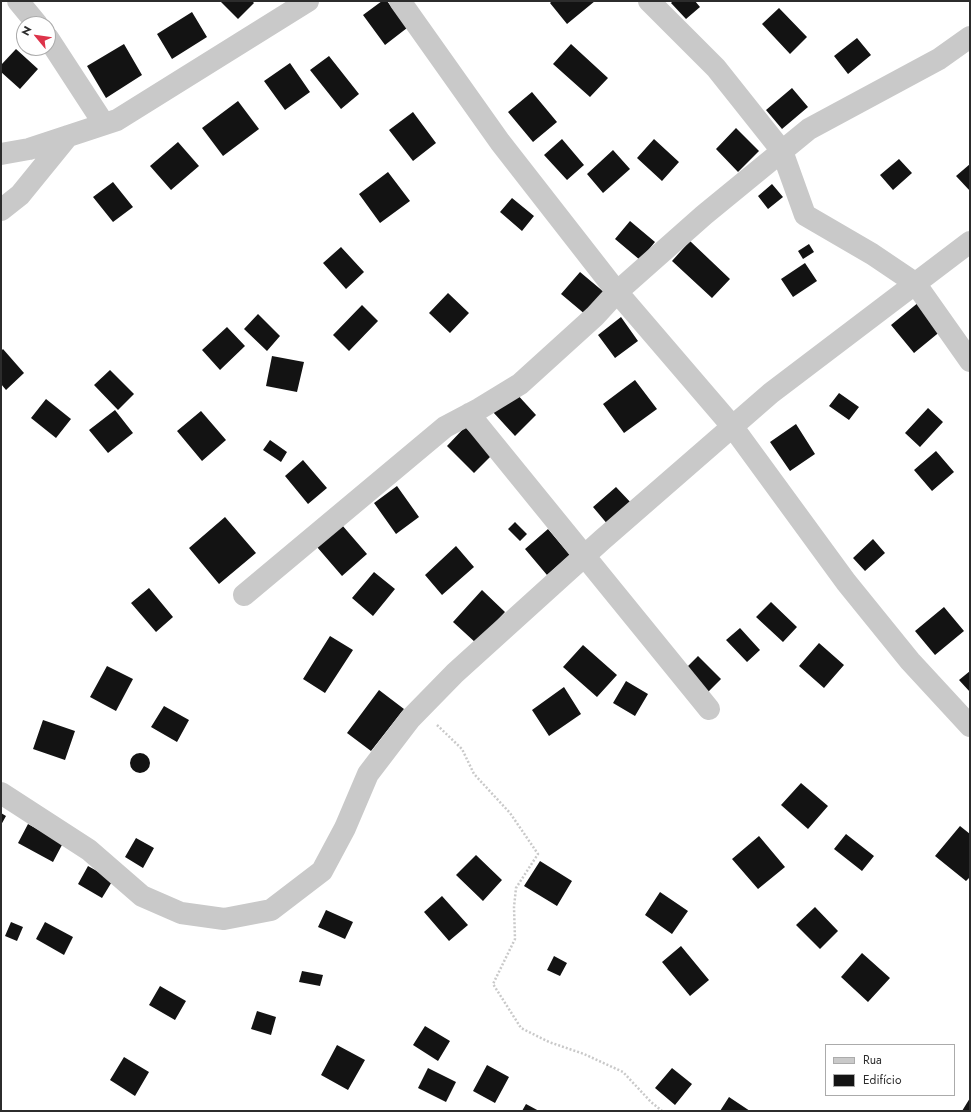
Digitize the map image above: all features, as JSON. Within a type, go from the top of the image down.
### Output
[{"type":"street","points":[[18,1],[30,16]]},
{"type":"street","points":[[1,154],[29,150],[117,120],[308,1]]},
{"type":"street","points":[[400,1],[500,142],[617,292],[732,426],[846,582],[910,661],[970,726]]},
{"type":"street","points":[[649,1],[716,68],[782,151],[805,214],[872,254],[914,283],[970,361]]},
{"type":"street","points":[[244,595],[445,427],[520,384],[595,316],[617,292],[704,215],[809,129],[939,59],[970,37]]},
{"type":"street","points":[[56,50],[104,124]]},
{"type":"street","points":[[1,210],[20,194],[68,136]]},
{"type":"street","points":[[1,793],[89,850],[142,896],[181,914],[224,919],[271,910],[322,871],[345,828],[368,774],[410,719],[456,672],[584,557],[771,393],[970,242]]},
{"type":"street","points":[[469,414],[709,710]]},
{"type":"path","points":[[421,707],[462,749],[474,774],[510,813],[538,854],[516,888],[514,907],[515,939],[493,984],[521,1028],[549,1042],[584,1054],[623,1072],[651,1102],[662,1111]]},
{"type":"building","points":[[220,1],[252,1],[254,3],[238,19]]},
{"type":"building","points":[[382,1],[387,1],[407,28],[385,45],[363,15]]},
{"type":"building","points":[[552,1],[595,1],[567,24],[550,3]]},
{"type":"building","points":[[673,1],[695,1],[700,7],[686,19],[671,3]]},
{"type":"building","points":[[779,8],[807,37],[790,54],[762,24]]},
{"type":"building","points":[[192,12],[207,37],[172,59],[157,34]]},
{"type":"building","points":[[857,38],[871,55],[848,74],[834,56]]},
{"type":"building","points":[[124,44],[142,75],[106,98],[87,66]]},
{"type":"building","points":[[571,44],[608,78],[590,97],[553,64]]},
{"type":"building","points":[[16,49],[16,56],[24,56],[38,69],[20,89],[1,72],[1,65]]},
{"type":"building","points":[[329,56],[359,94],[341,109],[310,70]]},
{"type":"building","points":[[290,63],[310,92],[285,110],[264,81]]},
{"type":"building","points":[[792,88],[808,107],[782,129],[766,110]]},
{"type":"building","points":[[532,92],[557,122],[533,142],[508,112]]},
{"type":"building","points":[[238,101],[259,129],[223,156],[202,128]]},
{"type":"building","points":[[413,112],[436,143],[413,161],[389,130]]},
{"type":"building","points":[[736,128],[759,151],[738,172],[716,149]]},
{"type":"building","points":[[562,139],[584,165],[567,180],[544,155]]},
{"type":"building","points":[[654,139],[679,162],[662,181],[637,158]]},
{"type":"building","points":[[178,142],[199,166],[171,190],[150,166]]},
{"type":"building","points":[[613,150],[630,169],[603,193],[587,174]]},
{"type":"building","points":[[899,159],[912,173],[893,190],[880,175]]},
{"type":"building","points":[[970,164],[970,191],[956,176]]},
{"type":"building","points":[[388,172],[410,201],[380,223],[359,194]]},
{"type":"building","points":[[113,182],[133,207],[113,222],[93,197]]},
{"type":"building","points":[[772,184],[783,197],[768,209],[758,196]]},
{"type":"building","points":[[512,198],[534,216],[522,231],[500,212]]},
{"type":"building","points":[[630,221],[655,242],[640,260],[615,239]]},
{"type":"building","points":[[690,241],[730,279],[712,298],[672,261]]},
{"type":"building","points":[[809,244],[814,252],[803,259],[798,251]]},
{"type":"building","points":[[341,247],[364,272],[346,289],[323,263]]},
{"type":"building","points":[[805,263],[817,281],[793,297],[781,279]]},
{"type":"building","points":[[580,272],[605,293],[586,315],[561,294]]},
{"type":"building","points":[[448,293],[469,313],[450,333],[429,313]]},
{"type":"building","points":[[919,302],[942,330],[914,353],[891,325]]},
{"type":"building","points":[[362,305],[378,321],[349,351],[333,335]]},
{"type":"building","points":[[258,314],[280,336],[267,351],[244,329]]},
{"type":"building","points":[[621,317],[638,341],[615,358],[598,335]]},
{"type":"building","points":[[227,327],[245,346],[220,370],[202,350]]},
{"type":"building","points":[[3,349],[24,373],[6,390],[1,384],[1,351]]},
{"type":"building","points":[[272,356],[304,362],[297,392],[266,386]]},
{"type":"building","points":[[110,370],[134,394],[118,410],[94,385]]},
{"type":"building","points":[[635,380],[657,409],[624,433],[603,404]]},
{"type":"building","points":[[515,392],[536,415],[515,436],[493,412]]},
{"type":"building","points":[[839,393],[859,407],[849,420],[829,406]]},
{"type":"building","points":[[46,399],[71,419],[56,438],[31,418]]},
{"type":"building","points":[[928,408],[943,422],[920,447],[905,433]]},
{"type":"building","points":[[115,410],[133,433],[108,453],[89,430]]},
{"type":"building","points":[[201,411],[226,440],[202,461],[177,431]]},
{"type":"building","points":[[796,424],[815,454],[790,471],[770,442]]},
{"type":"building","points":[[465,427],[493,454],[474,473],[447,446]]},
{"type":"building","points":[[270,440],[287,452],[281,462],[263,450]]},
{"type":"building","points":[[936,451],[954,472],[932,491],[914,470]]},
{"type":"building","points":[[303,460],[327,488],[308,504],[285,476]]},
{"type":"building","points":[[397,486],[419,517],[396,534],[374,503]]},
{"type":"building","points":[[616,487],[633,505],[609,526],[593,507]]},
{"type":"building","points":[[225,517],[256,553],[219,584],[189,548]]},
{"type":"building","points":[[515,522],[527,534],[520,541],[508,529]]},
{"type":"building","points":[[342,525],[367,554],[342,576],[317,547]]},
{"type":"building","points":[[548,529],[570,555],[547,575],[525,549]]},
{"type":"building","points":[[873,539],[885,553],[865,571],[853,558]]},
{"type":"building","points":[[456,546],[474,567],[442,595],[425,575]]},
{"type":"building","points":[[374,572],[395,589],[373,616],[352,598]]},
{"type":"building","points":[[149,588],[173,617],[156,632],[131,603]]},
{"type":"building","points":[[482,590],[505,612],[476,643],[453,622]]},
{"type":"building","points":[[771,602],[797,627],[783,642],[756,617]]},
{"type":"building","points":[[944,607],[964,631],[935,655],[915,631]]},
{"type":"building","points":[[740,628],[760,650],[747,662],[726,640]]},
{"type":"building","points":[[330,636],[353,650],[325,693],[303,679]]},
{"type":"building","points":[[819,643],[844,665],[824,688],[799,666]]},
{"type":"building","points":[[583,645],[617,675],[597,697],[563,667]]},
{"type":"building","points":[[698,656],[721,679],[708,692],[685,669]]},
{"type":"building","points":[[107,666],[133,679],[116,711],[90,697]]},
{"type":"building","points":[[970,671],[970,692],[959,680]]},
{"type":"building","points":[[626,681],[648,694],[635,716],[613,703]]},
{"type":"building","points":[[564,687],[581,714],[549,736],[532,710]]},
{"type":"building","points":[[379,690],[404,709],[371,751],[347,733]]},
{"type":"building","points":[[164,706],[189,720],[177,742],[151,727]]},
{"type":"building","points":[[43,720],[75,731],[65,760],[33,749]]},
{"type":"building","points":[[140,753],[147,756],[150,763],[147,770],[140,773],[133,770],[130,763],[133,756]]},
{"type":"building","points":[[801,783],[828,806],[808,829],[781,805]]},
{"type":"building","points":[[1,813],[6,816],[1,825]]},
{"type":"building","points":[[28,824],[63,843],[53,862],[18,843]]},
{"type":"building","points":[[960,826],[970,834],[970,877],[966,881],[935,856]]},
{"type":"building","points":[[846,834],[874,856],[862,871],[834,849]]},
{"type":"building","points":[[759,836],[785,867],[758,889],[732,859]]},
{"type":"building","points":[[136,838],[154,848],[143,868],[125,857]]},
{"type":"building","points":[[476,855],[502,880],[483,901],[456,875]]},
{"type":"building","points":[[540,861],[572,881],[557,906],[524,886]]},
{"type":"building","points":[[88,866],[113,880],[102,898],[78,884]]},
{"type":"building","points":[[660,892],[688,911],[672,934],[645,915]]},
{"type":"building","points":[[442,896],[468,925],[449,941],[424,912]]},
{"type":"building","points":[[815,907],[838,931],[820,949],[796,925]]},
{"type":"building","points":[[326,910],[353,922],[345,939],[318,927]]},
{"type":"building","points":[[11,922],[23,927],[17,941],[5,936]]},
{"type":"building","points":[[45,922],[73,937],[64,955],[36,939]]},
{"type":"building","points":[[681,946],[709,980],[690,996],[662,962]]},
{"type":"building","points":[[862,953],[890,978],[868,1002],[841,977]]},
{"type":"building","points":[[554,956],[567,963],[560,976],[547,970]]},
{"type":"building","points":[[302,971],[323,975],[320,986],[299,982]]},
{"type":"building","points":[[160,986],[186,1001],[175,1020],[149,1005]]},
{"type":"building","points":[[257,1011],[276,1017],[271,1035],[251,1029]]},
{"type":"building","points":[[425,1026],[450,1041],[438,1061],[413,1045]]},
{"type":"building","points":[[337,1045],[365,1060],[348,1090],[321,1075]]},
{"type":"building","points":[[124,1057],[149,1072],[135,1096],[110,1080]]},
{"type":"building","points":[[487,1065],[509,1077],[495,1103],[473,1091]]},
{"type":"building","points":[[428,1068],[456,1082],[446,1102],[418,1088]]},
{"type":"building","points":[[672,1068],[692,1084],[675,1105],[655,1088]]},
{"type":"building","points":[[729,1097],[750,1111],[720,1111]]},
{"type":"building","points":[[970,1098],[970,1111],[962,1111]]},
{"type":"building","points":[[526,1104],[539,1111],[522,1111]]}]
